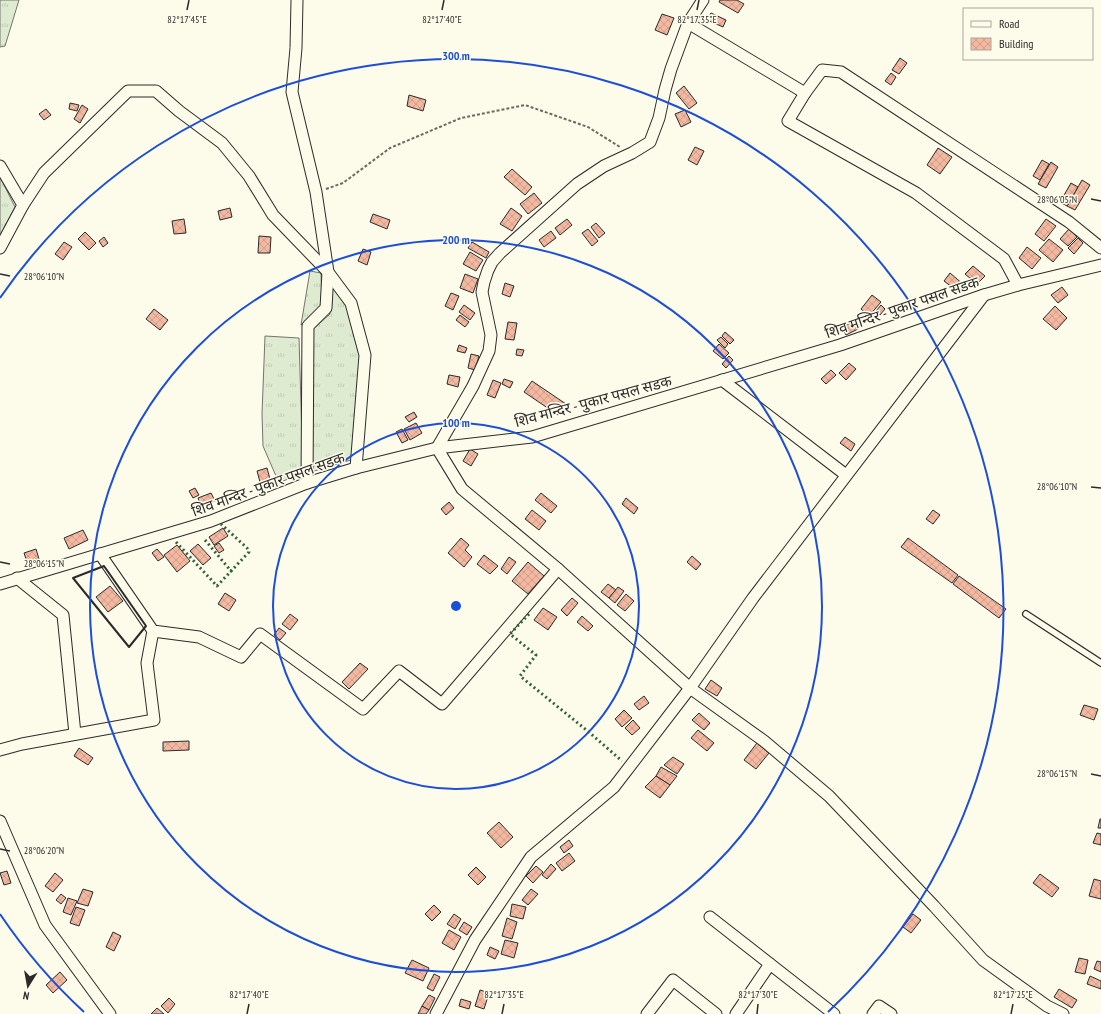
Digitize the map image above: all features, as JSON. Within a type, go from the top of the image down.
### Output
[{"type":"street","points":[[297,0],[296,48],[292,92],[316,192],[328,272],[326,308],[308,326],[308,483]]},
{"type":"street","points":[[703,0],[688,23],[671,69],[659,118],[650,142],[632,153],[604,166],[578,184],[500,253],[492,262],[484,282],[482,292],[491,335],[490,351],[473,386],[437,448],[462,489],[558,569],[690,688],[764,741],[829,796],[934,906],[983,960],[1047,1006],[1064,1014]]},
{"type":"street","points":[[688,23],[805,93]]},
{"type":"street","points":[[1018,285],[1004,259],[916,193],[788,121],[805,93],[822,70],[841,72],[1069,222],[1101,248]]},
{"type":"street","points":[[0,248],[22,205],[44,173],[128,91],[156,91],[179,111],[222,143],[249,176],[273,215],[328,272],[351,303],[365,355],[356,468]]},
{"type":"street","points":[[0,166],[22,205]]},
{"type":"street","name":"शिव मन्दिर - पुकार पसल सडक","points":[[0,584],[211,521],[308,483],[356,468],[437,448],[532,437],[840,345],[984,295],[1018,285],[1101,265]]},
{"type":"street","points":[[436,1014],[475,940],[531,857],[614,787],[690,688],[753,598],[984,295]]},
{"type":"street","points":[[722,380],[846,475]]},
{"type":"street","points":[[0,750],[22,744],[154,720],[147,663],[153,632],[100,554]]},
{"type":"street","points":[[153,632],[199,638],[241,657],[260,634],[363,709],[399,671],[442,704],[558,569]]},
{"type":"street","points":[[17,578],[63,615],[75,734]]},
{"type":"street","points":[[0,821],[45,925],[110,1014]]},
{"type":"street","points":[[710,917],[770,964],[827,1012]]},
{"type":"street","points":[[736,1014],[770,964]]},
{"type":"street","points":[[647,1014],[672,980],[716,1014]]},
{"type":"street","points":[[873,1014],[880,1006],[891,1014]]},
{"type":"lane","points":[[1026,614],[1101,663]]},
{"type":"path","points":[[316,192],[343,183],[397,144],[461,118],[525,105],[588,127],[632,153]]},
{"type":"green space","points":[[0,0],[19,0],[5,46],[0,47]]},
{"type":"green space","points":[[0,177],[15,207],[0,235]]},
{"type":"green space","points":[[310,271],[321,273],[322,305],[301,325]]},
{"type":"green space","points":[[332,287],[347,304],[360,354],[354,459],[311,472],[311,331],[330,314]]},
{"type":"green space","points":[[265,336],[299,338],[303,472],[279,483],[263,446],[262,414]]},
{"type":"building","points":[[720,0],[737,0],[744,4],[738,13],[719,2]]},
{"type":"building","points":[[711,13],[726,20],[723,27],[707,20]]},
{"type":"building","points":[[662,14],[674,18],[667,35],[655,30]]},
{"type":"building","points":[[900,58],[907,63],[899,74],[892,70]]},
{"type":"building","points":[[891,73],[896,77],[891,85],[885,81]]},
{"type":"building","points":[[684,86],[697,103],[689,109],[676,93]]},
{"type":"building","points":[[409,95],[426,100],[423,111],[407,106]]},
{"type":"building","points":[[70,103],[79,105],[77,111],[69,109]]},
{"type":"building","points":[[82,105],[88,109],[80,123],[74,119]]},
{"type":"building","points":[[46,109],[51,115],[44,120],[39,114]]},
{"type":"building","points":[[685,110],[691,122],[681,127],[675,114]]},
{"type":"building","points":[[695,147],[704,151],[697,165],[688,160]]},
{"type":"building","points":[[938,148],[952,157],[940,174],[927,165]]},
{"type":"building","points":[[1042,160],[1049,164],[1040,180],[1033,176]]},
{"type":"building","points":[[1051,162],[1058,167],[1046,188],[1038,184]]},
{"type":"building","points":[[512,169],[532,187],[525,195],[504,177]]},
{"type":"building","points":[[1082,180],[1090,185],[1075,210],[1067,206]]},
{"type":"building","points":[[1071,183],[1078,187],[1067,206],[1060,202]]},
{"type":"building","points":[[534,193],[542,203],[528,214],[520,204]]},
{"type":"building","points":[[230,208],[232,217],[220,220],[218,211]]},
{"type":"building","points":[[511,208],[522,216],[512,231],[500,224]]},
{"type":"building","points":[[373,214],[390,220],[387,229],[370,222]]},
{"type":"building","points":[[184,219],[186,233],[174,234],[172,221]]},
{"type":"building","points":[[567,219],[572,225],[560,235],[555,228]]},
{"type":"building","points":[[1046,219],[1056,226],[1044,241],[1035,234]]},
{"type":"building","points":[[596,223],[605,233],[599,238],[591,227]]},
{"type":"building","points":[[588,229],[598,241],[592,246],[582,233]]},
{"type":"building","points":[[1069,229],[1077,237],[1068,246],[1060,239]]},
{"type":"building","points":[[551,231],[556,238],[544,247],[539,240]]},
{"type":"building","points":[[85,232],[96,243],[89,250],[78,239]]},
{"type":"building","points":[[259,236],[271,237],[270,253],[258,253]]},
{"type":"building","points":[[104,237],[108,243],[103,247],[99,241]]},
{"type":"building","points":[[1078,238],[1083,243],[1074,254],[1068,248]]},
{"type":"building","points":[[1049,239],[1063,250],[1053,262],[1039,250]]},
{"type":"building","points":[[64,242],[72,247],[63,260],[55,254]]},
{"type":"building","points":[[472,242],[489,252],[486,258],[468,248]]},
{"type":"building","points":[[1027,247],[1041,258],[1032,269],[1019,258]]},
{"type":"building","points":[[363,249],[371,252],[367,265],[358,261]]},
{"type":"building","points":[[470,252],[483,260],[476,271],[463,264]]},
{"type":"building","points":[[973,266],[985,276],[977,284],[965,274]]},
{"type":"building","points":[[950,273],[964,285],[958,292],[944,281]]},
{"type":"building","points":[[465,274],[478,279],[473,293],[460,288]]},
{"type":"building","points":[[505,283],[514,286],[510,297],[502,294]]},
{"type":"building","points":[[1062,287],[1068,295],[1058,303],[1051,295]]},
{"type":"building","points":[[451,293],[459,296],[453,310],[445,306]]},
{"type":"building","points":[[872,295],[881,302],[869,316],[861,309]]},
{"type":"building","points":[[464,305],[475,313],[470,320],[459,312]]},
{"type":"building","points":[[881,305],[885,309],[880,315],[876,311]]},
{"type":"building","points":[[1055,306],[1067,318],[1056,330],[1043,319]]},
{"type":"building","points":[[154,309],[168,320],[160,330],[146,319]]},
{"type":"building","points":[[460,315],[469,322],[465,327],[456,320]]},
{"type":"building","points":[[856,320],[860,328],[846,335],[842,327]]},
{"type":"building","points":[[508,322],[517,323],[514,340],[505,339]]},
{"type":"building","points":[[725,332],[734,340],[730,344],[722,336]]},
{"type":"building","points":[[721,337],[728,344],[725,348],[717,340]]},
{"type":"building","points":[[719,344],[729,353],[723,359],[713,351]]},
{"type":"building","points":[[459,345],[467,348],[465,353],[457,351]]},
{"type":"building","points":[[517,349],[524,350],[522,356],[516,355]]},
{"type":"building","points":[[471,354],[479,356],[475,370],[468,368]]},
{"type":"building","points":[[729,356],[733,360],[726,368],[722,364]]},
{"type":"building","points":[[849,363],[856,369],[846,380],[839,373]]},
{"type":"building","points":[[831,370],[836,375],[826,384],[821,379]]},
{"type":"building","points":[[449,375],[460,377],[458,387],[447,384]]},
{"type":"building","points":[[504,379],[513,382],[510,388],[502,384]]},
{"type":"building","points":[[493,380],[501,383],[495,398],[487,395]]},
{"type":"building","points":[[532,381],[566,404],[558,415],[524,392]]},
{"type":"building","points":[[414,412],[417,417],[409,422],[405,417]]},
{"type":"building","points":[[416,423],[422,433],[410,440],[404,429]]},
{"type":"building","points":[[402,429],[408,440],[402,443],[396,432]]},
{"type":"building","points":[[845,437],[855,444],[851,451],[840,443]]},
{"type":"building","points":[[470,449],[478,454],[471,466],[463,461]]},
{"type":"building","points":[[267,468],[270,479],[260,482],[257,471]]},
{"type":"building","points":[[195,488],[199,495],[193,498],[189,491]]},
{"type":"building","points":[[211,493],[215,501],[201,506],[198,498]]},
{"type":"building","points":[[541,493],[557,506],[551,513],[535,500]]},
{"type":"building","points":[[626,498],[638,508],[634,514],[622,504]]},
{"type":"building","points":[[449,502],[454,508],[446,515],[441,509]]},
{"type":"building","points":[[532,510],[546,521],[539,530],[525,519]]},
{"type":"building","points":[[933,510],[940,515],[933,524],[926,519]]},
{"type":"building","points":[[223,528],[228,536],[214,545],[209,537]]},
{"type":"building","points":[[83,530],[88,540],[69,549],[64,538]]},
{"type":"building","points":[[461,538],[469,545],[465,550],[472,557],[464,567],[448,553]]},
{"type":"building","points":[[908,538],[958,575],[952,583],[901,547]]},
{"type":"building","points":[[219,543],[224,550],[219,553],[214,546]]},
{"type":"building","points":[[198,544],[211,558],[203,565],[190,551]]},
{"type":"building","points":[[177,545],[190,561],[177,572],[164,555]]},
{"type":"building","points":[[36,549],[39,559],[27,562],[24,553]]},
{"type":"building","points":[[157,549],[164,557],[158,561],[152,553]]},
{"type":"building","points":[[484,555],[498,566],[490,574],[477,564]]},
{"type":"building","points":[[692,556],[701,564],[696,570],[687,562]]},
{"type":"building","points":[[509,557],[516,562],[507,574],[501,569]]},
{"type":"building","points":[[528,562],[544,576],[528,594],[512,581]]},
{"type":"building","points":[[959,576],[1006,609],[999,618],[953,584]]},
{"type":"building","points":[[608,584],[616,590],[609,598],[601,592]]},
{"type":"building","points":[[110,586],[123,601],[108,612],[96,597]]},
{"type":"building","points":[[618,587],[624,591],[615,603],[609,598]]},
{"type":"building","points":[[225,593],[236,600],[229,611],[218,604]]},
{"type":"building","points":[[626,594],[634,601],[625,611],[617,605]]},
{"type":"building","points":[[572,598],[578,603],[567,616],[561,610]]},
{"type":"building","points":[[543,608],[557,617],[548,630],[534,620]]},
{"type":"building","points":[[290,614],[298,620],[290,630],[282,624]]},
{"type":"building","points":[[582,616],[593,626],[588,631],[577,622]]},
{"type":"building","points":[[279,628],[286,633],[280,640],[274,635]]},
{"type":"building","points":[[360,663],[368,669],[349,689],[342,682]]},
{"type":"building","points":[[711,680],[722,688],[717,696],[705,689]]},
{"type":"building","points":[[644,696],[649,703],[639,710],[634,704]]},
{"type":"building","points":[[1084,705],[1098,709],[1094,720],[1080,715]]},
{"type":"building","points":[[624,710],[632,718],[622,727],[615,719]]},
{"type":"building","points":[[699,713],[710,723],[704,730],[692,720]]},
{"type":"building","points":[[633,720],[640,728],[632,735],[625,728]]},
{"type":"building","points":[[698,730],[714,743],[707,751],[691,738]]},
{"type":"building","points":[[189,741],[189,750],[163,751],[163,742]]},
{"type":"building","points":[[757,743],[769,753],[756,769],[744,760]]},
{"type":"building","points":[[79,748],[93,758],[88,765],[74,756]]},
{"type":"building","points":[[673,757],[684,764],[677,774],[664,765]]},
{"type":"building","points":[[661,767],[677,776],[670,785],[656,776]]},
{"type":"building","points":[[656,776],[670,785],[660,798],[645,787]]},
{"type":"building","points":[[1100,819],[1101,828],[1098,828]]},
{"type":"building","points":[[499,822],[513,837],[501,848],[487,833]]},
{"type":"building","points":[[1097,833],[1101,834],[1101,845],[1093,843]]},
{"type":"building","points":[[569,840],[573,846],[564,853],[560,847]]},
{"type":"building","points":[[569,853],[575,861],[562,871],[556,863]]},
{"type":"building","points":[[551,864],[556,869],[547,879],[542,875]]},
{"type":"building","points":[[536,866],[543,872],[533,883],[526,876]]},
{"type":"building","points":[[476,867],[486,877],[478,885],[468,875]]},
{"type":"building","points":[[7,871],[11,883],[4,885],[0,873]]},
{"type":"building","points":[[55,873],[63,880],[53,892],[45,886]]},
{"type":"building","points":[[1040,874],[1059,888],[1052,897],[1033,883]]},
{"type":"building","points":[[1094,879],[1101,881],[1101,899],[1089,896]]},
{"type":"building","points":[[83,889],[93,892],[88,906],[77,903]]},
{"type":"building","points":[[531,889],[538,894],[528,905],[522,900]]},
{"type":"building","points":[[61,894],[66,898],[61,904],[56,900]]},
{"type":"building","points":[[68,898],[77,901],[71,915],[63,912]]},
{"type":"building","points":[[512,904],[526,907],[523,919],[510,916]]},
{"type":"building","points":[[434,905],[441,912],[432,921],[425,914]]},
{"type":"building","points":[[76,907],[85,910],[79,926],[70,923]]},
{"type":"building","points":[[454,914],[461,919],[455,929],[447,924]]},
{"type":"building","points":[[913,914],[921,920],[911,933],[903,927]]},
{"type":"building","points":[[507,918],[517,922],[512,939],[502,936]]},
{"type":"building","points":[[464,922],[472,927],[467,935],[459,930]]},
{"type":"building","points":[[449,930],[461,937],[454,950],[442,943]]},
{"type":"building","points":[[113,932],[121,936],[114,951],[106,947]]},
{"type":"building","points":[[505,940],[518,943],[514,958],[501,954]]},
{"type":"building","points":[[490,947],[499,951],[495,959],[487,955]]},
{"type":"building","points":[[1079,958],[1088,960],[1085,974],[1075,972]]},
{"type":"building","points":[[412,960],[429,968],[423,981],[405,973]]},
{"type":"building","points":[[1097,961],[1101,962],[1101,972],[1094,969]]},
{"type":"building","points":[[60,972],[67,980],[53,993],[46,985]]},
{"type":"building","points":[[434,974],[440,977],[433,991],[427,988]]},
{"type":"building","points":[[1090,976],[1101,981],[1101,989],[1087,984]]},
{"type":"building","points":[[1059,989],[1077,1000],[1072,1008],[1054,997]]},
{"type":"building","points":[[480,990],[489,993],[484,1009],[475,1006]]},
{"type":"building","points":[[429,995],[435,998],[429,1010],[422,1006]]},
{"type":"building","points":[[169,998],[175,1004],[168,1013],[161,1006]]},
{"type":"building","points":[[461,999],[471,1002],[469,1009],[459,1006]]},
{"type":"building","points":[[422,1006],[429,1010],[426,1014],[418,1014]]},
{"type":"building","points":[[157,1008],[164,1014],[151,1014]]},
{"type":"hedge","points":[[176,542],[217,586],[249,552],[247,548],[221,524]]},
{"type":"hedge","points":[[205,540],[231,571],[232,570]]},
{"type":"hedge","points":[[529,614],[510,634],[536,655],[520,676],[622,761]]},
{"type":"wall","points":[[104,566],[146,626],[129,647],[73,578],[104,566]]}]
